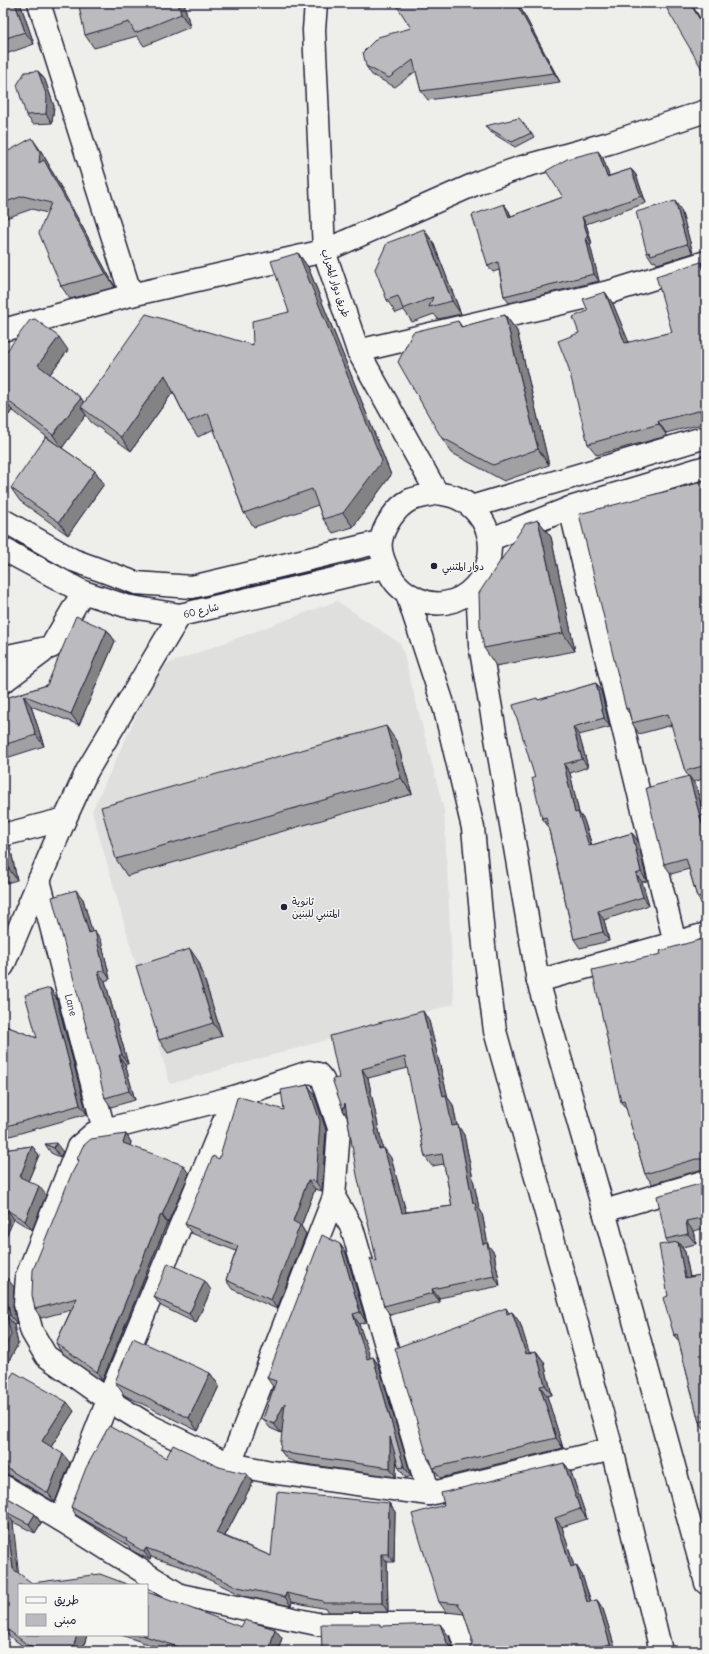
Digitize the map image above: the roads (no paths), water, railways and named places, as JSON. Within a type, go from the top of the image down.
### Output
[{"type":"street","points":[[39,3],[132,294]]},
{"type":"street","name":"طريق دوار المحراب","points":[[316,3],[314,30],[324,251],[358,351],[437,493]]},
{"type":"street","points":[[3,330],[132,294],[324,251],[482,181],[522,167],[609,143],[706,111]]},
{"type":"street","points":[[358,351],[613,291],[706,262]]},
{"type":"street","points":[[472,506],[706,437]]},
{"type":"street","points":[[490,539],[570,508],[706,466]]},
{"type":"street","points":[[437,493],[455,497],[472,506],[484,521],[490,539],[491,550],[487,569],[477,585],[461,597],[443,602],[424,601],[407,594],[393,580],[385,567],[380,542],[395,512],[410,500],[437,493]]},
{"type":"street","points":[[570,508],[675,943]]},
{"type":"street","points":[[3,520],[72,560],[136,583],[192,587],[380,542]]},
{"type":"street","name":"شارع 60","points":[[3,549],[83,592],[126,606],[180,615],[385,567]]},
{"type":"street","points":[[477,585],[480,645],[538,981],[604,1211],[706,1583]]},
{"type":"street","points":[[3,682],[51,647],[83,592]]},
{"type":"street","points":[[407,594],[445,710],[473,828],[495,1031],[612,1449],[661,1651]]},
{"type":"street","points":[[3,966],[65,819],[87,772],[180,615]]},
{"type":"street","points":[[3,657],[51,647]]},
{"type":"street","points":[[3,835],[65,819]]},
{"type":"street","name":"Lane","points":[[39,880],[104,1130]]},
{"type":"street","points":[[538,981],[706,934]]},
{"type":"street","points":[[230,1464],[334,1197],[339,1128],[327,1088],[321,1077],[318,1074],[305,1073],[234,1097],[104,1130],[85,1139],[73,1156],[27,1276],[25,1304],[32,1332],[46,1356],[108,1400],[150,1426],[230,1464],[271,1472],[429,1494],[612,1449]]},
{"type":"street","points":[[61,1520],[108,1400],[234,1097]]},
{"type":"street","points":[[604,1211],[706,1181]]},
{"type":"street","points":[[334,1197],[352,1228],[429,1494]]},
{"type":"street","points":[[3,1486],[61,1520],[180,1596],[317,1624],[458,1624],[467,1651]]},
{"type":"place","name":"دوار المتنبي","points":[[434,566]]},
{"type":"place","name":"ثانوية المتنبي للبنين","points":[[284,907]]}]
